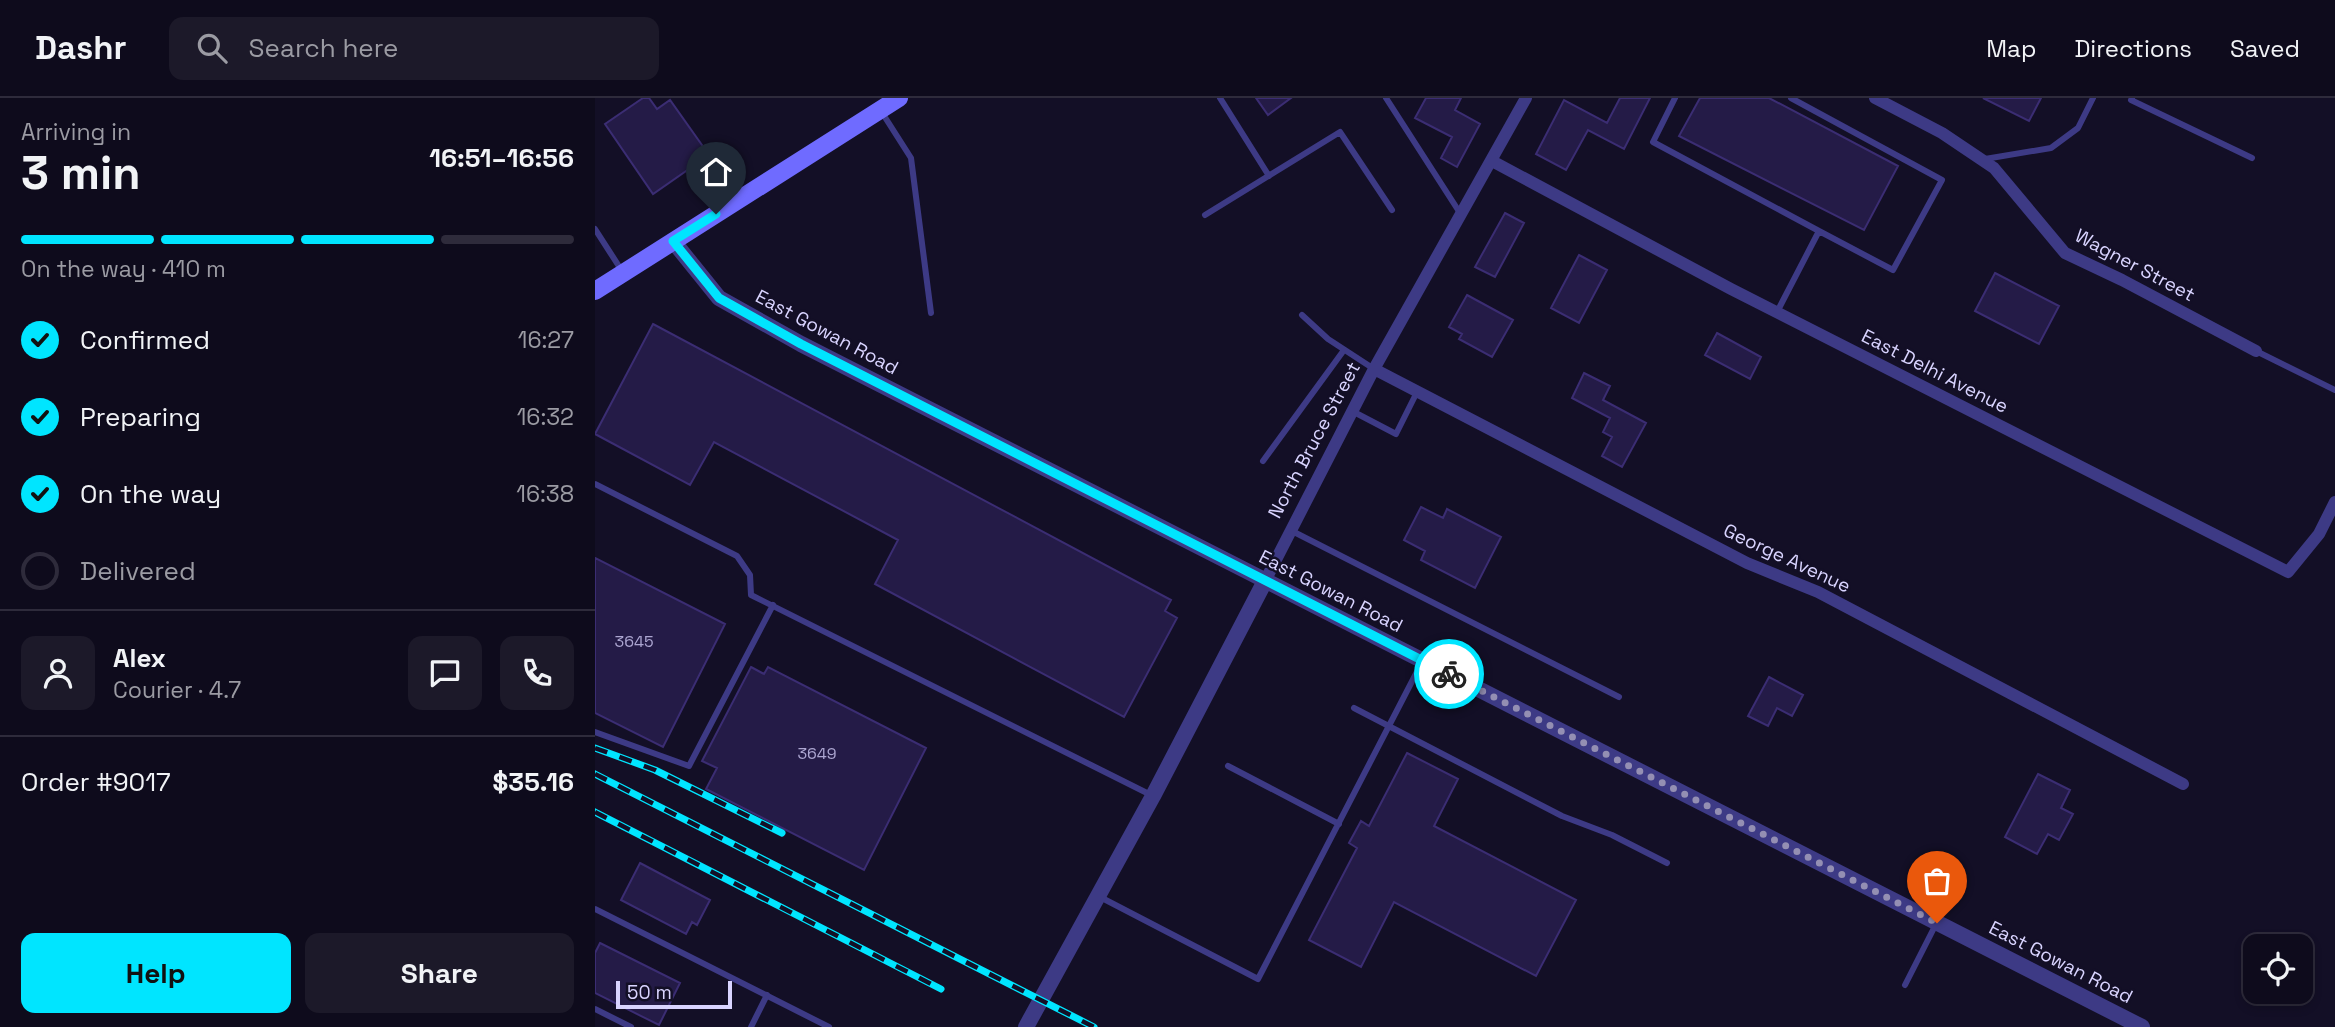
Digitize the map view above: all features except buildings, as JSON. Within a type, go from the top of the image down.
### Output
[{"type":"main road","points":[[595,291],[899,98]]},
{"type":"street","name":"North Bruce Street","points":[[1027,1027],[1153,796],[1374,369],[1526,98]]},
{"type":"street","name":"Wagner Street","points":[[1875,98],[1942,133],[1994,168],[2065,254],[2122,280],[2256,351]]},
{"type":"street","name":"East Delhi Avenue","points":[[1492,161],[1777,312],[2288,572],[2319,534],[2335,502]]},
{"type":"street","name":"East Gowan Road","points":[[673,241],[719,298],[801,344],[2142,1027]]},
{"type":"street","name":"George Avenue","points":[[1374,369],[1747,563],[1818,592],[2183,784]]},
{"type":"lane","points":[[1220,98],[1269,176]]},
{"type":"lane","points":[[1386,98],[1462,215]]},
{"type":"lane","points":[[1675,98],[1653,142],[1893,270],[1942,180],[1791,98]]},
{"type":"lane","points":[[1981,159],[2051,148],[2078,128],[2093,98]]},
{"type":"lane","points":[[2130,99],[2252,158]]},
{"type":"lane","points":[[880,110],[911,158],[931,313]]},
{"type":"lane","points":[[1205,215],[1341,132],[1392,210]]},
{"type":"lane","points":[[595,229],[623,273]]},
{"type":"lane","points":[[1777,312],[1819,231]]},
{"type":"lane","points":[[1302,315],[1344,350],[1374,369]]},
{"type":"lane","points":[[1263,461],[1344,350]]},
{"type":"lane","points":[[2256,351],[2335,390]]},
{"type":"lane","points":[[1352,411],[1396,435],[1417,392]]},
{"type":"lane","points":[[596,483],[737,556],[750,575],[751,595],[1153,796]]},
{"type":"lane","points":[[1290,530],[1619,697]]},
{"type":"lane","points":[[595,732],[689,766],[773,606]]},
{"type":"lane","points":[[1098,896],[1258,979],[1423,661]]},
{"type":"lane","points":[[1354,708],[1562,816],[1612,835],[1667,863]]},
{"type":"lane","points":[[1228,766],[1339,824]]},
{"type":"lane","points":[[595,909],[829,1027]]},
{"type":"lane","points":[[1905,985],[1937,923]]},
{"type":"lane","points":[[751,1027],[767,995]]},
{"type":"lane","points":[[595,1009],[631,1027]]},
{"type":"railway","points":[[595,748],[655,770],[782,833]]},
{"type":"railway","points":[[595,774],[1094,1027]]},
{"type":"railway","points":[[595,812],[941,989]]},
{"type":"way so far","points":[[1449,674],[1937,923]]},
{"type":"route","points":[[716,214],[673,241],[719,298],[801,344],[1449,674]]}]
